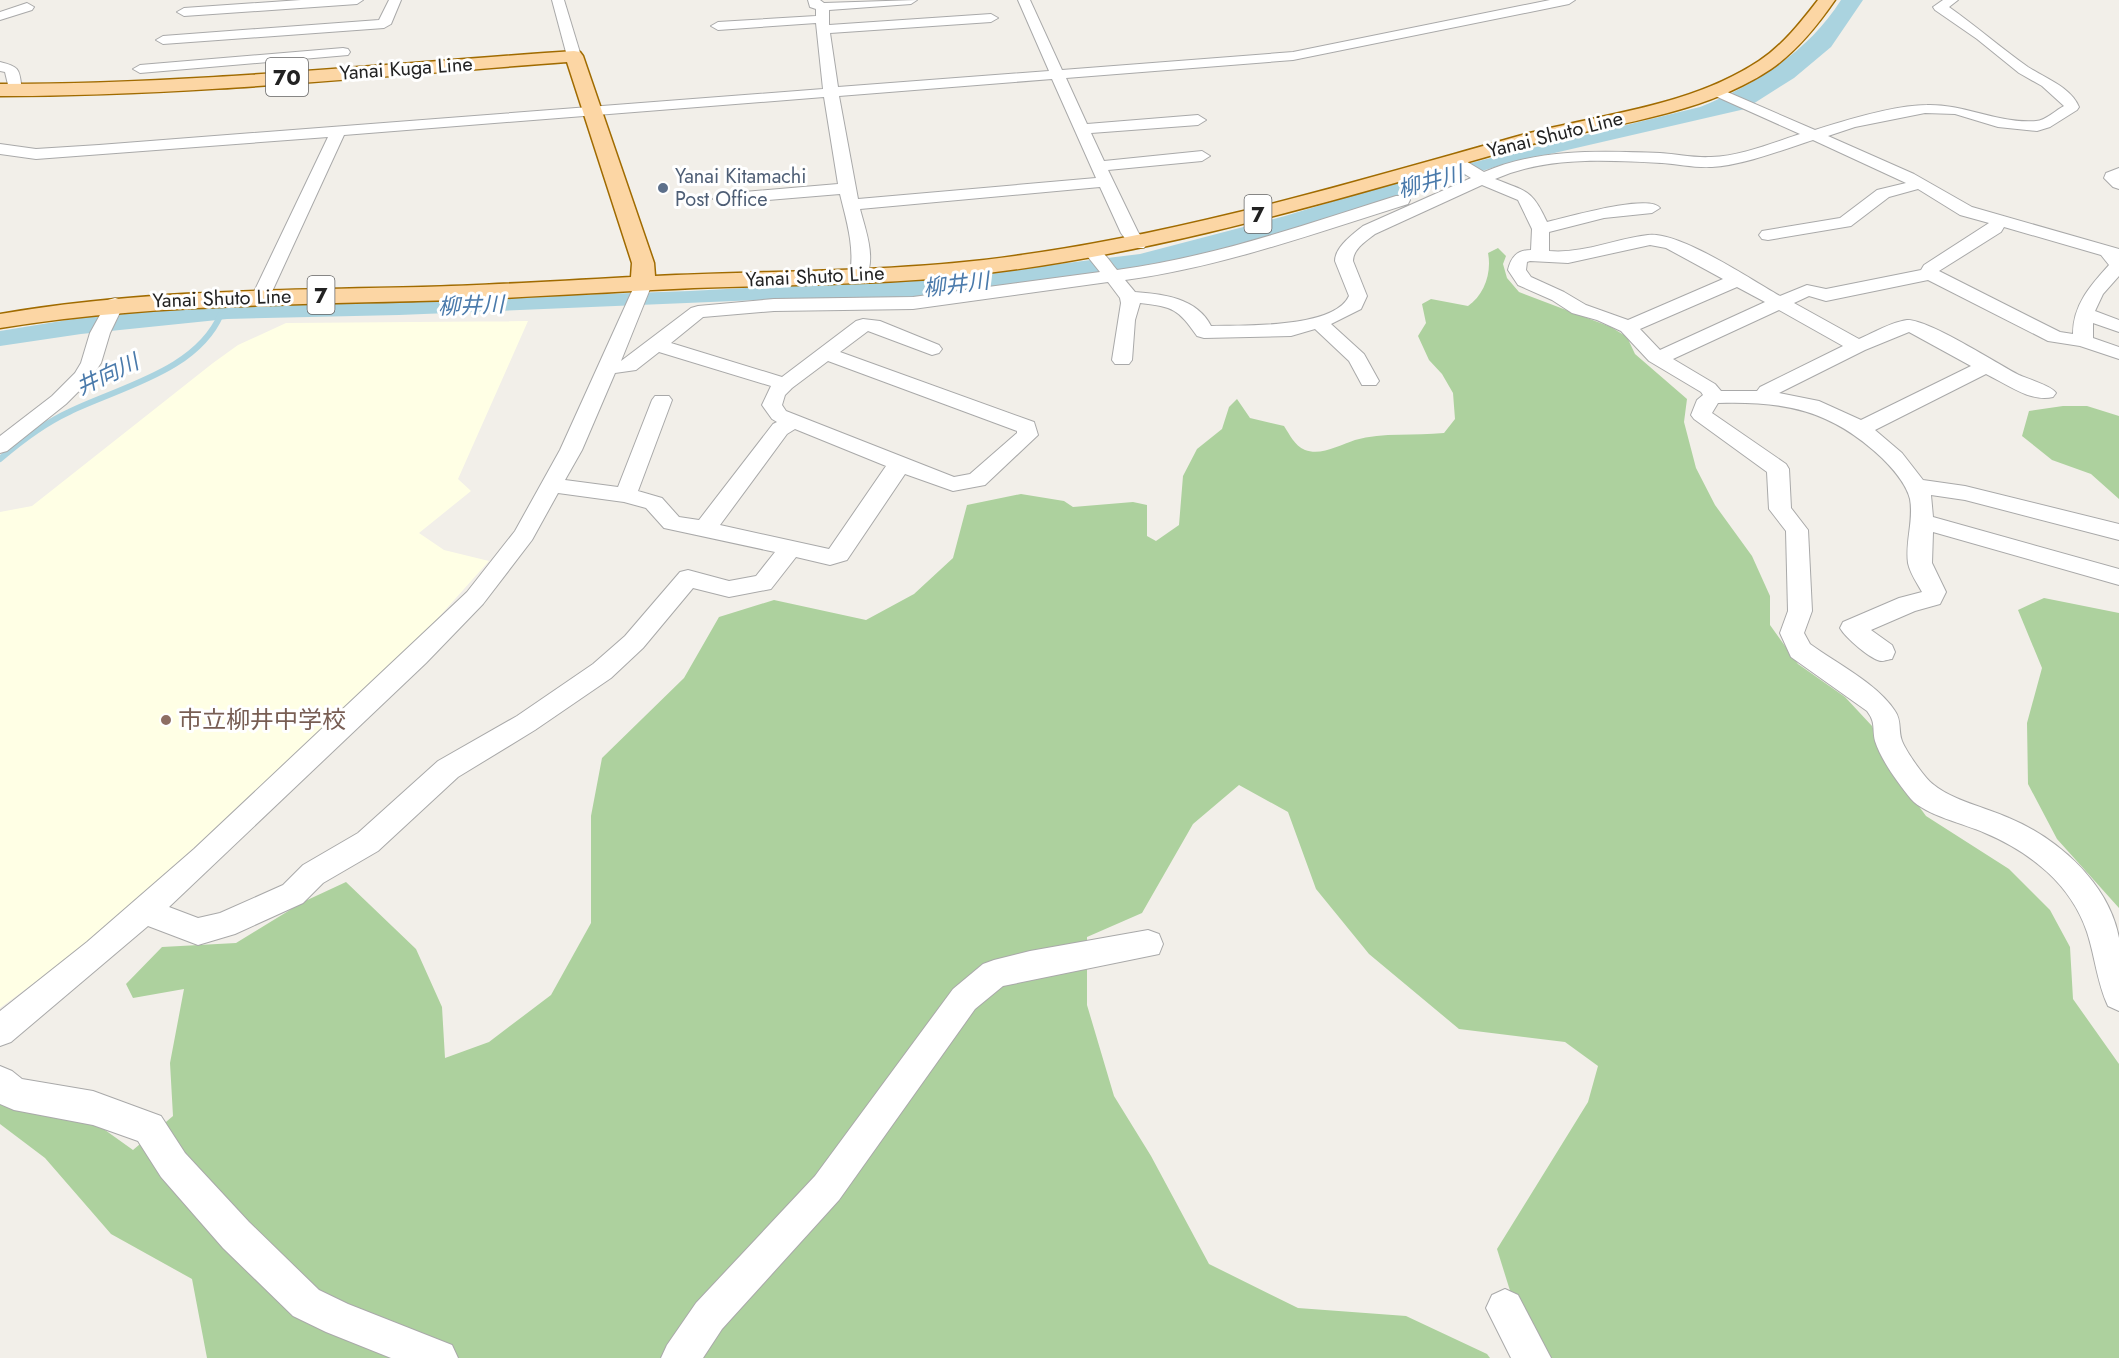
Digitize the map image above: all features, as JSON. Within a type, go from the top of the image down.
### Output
[{"type":"main road","name":"Yanai Shuto Line","points":[[0,321],[172,298],[424,294],[639,295],[860,274],[941,270],[1095,254],[1455,162],[1546,134],[1721,93],[1757,71],[1791,46],[1806,32],[1827,0]]},
{"type":"main road","name":"Yanai Kuga Line","points":[[8,90],[124,88],[574,56]]},
{"type":"main road","points":[[574,56],[643,263],[639,295]]},
{"type":"street","points":[[124,88],[193,0]]},
{"type":"street","points":[[184,12],[357,0]]},
{"type":"street","points":[[163,40],[384,24],[395,0]]},
{"type":"street","points":[[558,0],[574,56]]},
{"type":"street","points":[[718,26],[821,14],[911,0]]},
{"type":"street","points":[[985,0],[996,33]]},
{"type":"street","points":[[1024,0],[1098,166],[1130,233],[1138,244]]},
{"type":"street","points":[[0,149],[36,154],[1310,54],[1569,0]]},
{"type":"street","points":[[1129,297],[1172,302],[1201,322],[1204,332],[1292,330],[1319,323],[1354,305],[1358,296],[1344,261],[1344,255],[1356,240],[1369,230],[1480,177],[1504,169],[1552,157],[1660,158],[1712,162],[1760,152],[1852,123],[1925,109],[1940,108],[1962,111],[1998,122],[2037,126],[2046,124],[2072,107],[2070,102],[2047,83],[2024,70],[1940,7],[1952,0]]},
{"type":"street","points":[[0,16],[27,7]]},
{"type":"street","points":[[821,14],[991,18]]},
{"type":"street","points":[[821,14],[831,93],[847,188],[858,234],[860,274]]},
{"type":"street","points":[[140,69],[343,52]]},
{"type":"street","points":[[0,66],[12,70],[8,90]]},
{"type":"street","points":[[1721,93],[1815,134],[1920,184],[1966,211],[2115,253]]},
{"type":"street","points":[[1082,129],[1198,120]]},
{"type":"street","points":[[261,296],[339,130]]},
{"type":"street","points":[[1098,166],[1202,156]]},
{"type":"street","points":[[1455,162],[1480,177],[1524,196],[1541,229],[1540,254]]},
{"type":"street","points":[[2119,173],[2112,178],[2119,184]]},
{"type":"street","points":[[851,205],[1106,182]]},
{"type":"street","points":[[1768,235],[1845,222],[1882,193],[1920,184]]},
{"type":"street","points":[[721,199],[847,188]]},
{"type":"street","points":[[608,368],[629,366],[698,312],[799,304],[913,303],[1197,262],[1436,189],[1457,188]]},
{"type":"street","points":[[1541,229],[1604,213],[1652,208]]},
{"type":"street","points":[[1930,274],[1930,269],[1995,228],[1999,221]]},
{"type":"street","points":[[1715,397],[1708,388],[1656,357],[1628,327],[1604,316],[1579,309],[1558,296],[1524,281],[1517,270],[1519,260],[1527,255],[1540,254],[1568,258],[1650,240],[1662,240],[1858,346]]},
{"type":"street","points":[[2083,340],[2081,319],[2092,296],[2119,265],[2110,255],[2115,253]]},
{"type":"street","points":[[1095,254],[1129,297],[1122,360]]},
{"type":"street","points":[[1656,357],[1664,356],[1781,304],[1807,290],[1826,295],[1930,274],[2055,337],[2083,340],[2119,352]]},
{"type":"street","points":[[1628,327],[1737,280]]},
{"type":"street","points":[[0,1031],[98,952],[204,858],[475,598],[524,535],[571,450],[639,295]]},
{"type":"street","points":[[0,446],[59,400],[82,377],[91,363],[100,333],[114,306]]},
{"type":"street","points":[[2084,314],[2119,326]]},
{"type":"street","points":[[1319,323],[1357,358],[1369,381]]},
{"type":"street","points":[[828,354],[1027,427],[1028,435],[977,480],[953,484],[779,415],[772,405],[776,393],[785,384],[828,354],[863,325],[873,325],[932,349]]},
{"type":"street","points":[[1768,396],[1767,392],[1858,346],[1907,326],[1917,327],[1986,366],[2032,389],[2046,393]]},
{"type":"street","points":[[658,345],[785,384]]},
{"type":"street","points":[[1857,427],[1868,425],[1986,366]]},
{"type":"street","points":[[1883,652],[1851,628],[1908,604],[1932,598],[1934,592],[1920,564],[1924,522],[1921,497],[1910,476],[1889,453],[1857,427],[1827,409],[1768,396],[1715,397],[1707,400],[1701,415],[1778,469],[1780,509],[1797,530],[1800,611],[1792,633],[1800,650],[1876,704],[1887,719],[1888,739],[1892,750],[1922,792],[1933,800],[2021,836],[2052,856],[2072,877],[2095,914],[2119,996]]},
{"type":"street","points":[[624,495],[629,488],[662,400]]},
{"type":"street","points":[[705,529],[780,429],[793,421]]},
{"type":"street","points":[[551,485],[624,495],[654,503],[672,523],[830,557],[838,554],[893,472],[902,465]]},
{"type":"street","points":[[1915,486],[1965,493],[2119,532]]},
{"type":"street","points":[[1924,522],[2119,577]]},
{"type":"street","points":[[144,911],[198,932],[224,925],[293,894],[313,874],[368,842],[448,769],[526,723],[602,671],[634,642],[688,578],[729,589],[763,583],[790,548]]},
{"type":"street","points":[[680,1358],[709,1316],[827,1188],[964,999],[994,974],[1029,965],[1148,944]]},
{"type":"street","points":[[0,1082],[14,1094],[93,1108],[149,1128],[172,1165],[236,1235],[306,1303],[339,1319],[439,1358]]},
{"type":"street","points":[[1505,1308],[1532,1358]]},
{"type":"shaded area","name":"市立柳井中学校","points":[[528,321],[458,479],[471,491],[419,533],[444,550],[489,561],[430,627],[232,813],[91,941],[0,1008],[0,512],[32,506],[213,363],[238,345],[286,323]]},
{"type":"green space","points":[[1498,248],[1506,256],[1503,264],[1507,278],[1519,292],[1611,327],[1627,337],[1635,354],[1687,399],[1684,422],[1696,468],[1715,505],[1752,556],[1770,596],[1770,625],[1798,664],[1845,697],[1872,726],[1887,763],[1926,816],[2009,869],[2050,910],[2070,947],[2073,999],[2119,1064],[2119,1358],[1547,1358],[1517,1313],[1497,1249],[1588,1102],[1598,1066],[1565,1042],[1459,1029],[1369,954],[1316,889],[1288,812],[1239,785],[1193,824],[1142,913],[1087,937],[1087,1005],[1114,1096],[1151,1156],[1209,1264],[1298,1308],[1406,1316],[1487,1354],[1490,1358],[207,1358],[192,1279],[111,1234],[45,1158],[0,1124],[0,1105],[4,1097],[98,1125],[133,1150],[173,1116],[170,1063],[184,989],[133,998],[126,984],[162,947],[236,943],[303,902],[346,882],[416,949],[442,1007],[445,1058],[489,1042],[551,995],[591,923],[591,816],[602,758],[684,678],[719,617],[774,600],[866,620],[914,594],[953,558],[967,505],[1021,494],[1064,501],[1073,507],[1133,502],[1147,505],[1147,536],[1156,541],[1179,525],[1183,476],[1197,449],[1222,429],[1229,407],[1237,399],[1250,418],[1284,426],[1298,445],[1305,450],[1317,452],[1355,440],[1377,436],[1444,433],[1455,419],[1453,393],[1442,374],[1429,360],[1418,336],[1426,323],[1422,304],[1431,299],[1468,306],[1486,283],[1489,268],[1488,253]]},
{"type":"green space","points":[[2063,406],[2087,406],[2119,416],[2119,499],[2091,474],[2052,460],[2022,436],[2029,411]]},
{"type":"green space","points":[[2044,598],[2119,613],[2119,908],[2057,839],[2028,784],[2027,723],[2042,668],[2018,610]]},
{"type":"water","name":"柳井川","points":[[1841,0],[1863,0],[1831,47],[1794,78],[1745,109],[1498,166],[1266,238],[1184,258],[1097,274],[938,296],[886,299],[808,298],[399,315],[227,319],[81,334],[0,346],[0,331],[98,315],[164,309],[690,291],[953,277],[1140,254],[1285,216],[1413,177],[1700,107],[1741,88],[1779,64],[1813,35]]},
{"type":"waterway","name":"井向川","points":[[0,459],[33,433],[59,417],[155,375],[176,363],[210,334],[221,314]]},
{"type":"place","name":"Yanai Kitamachi Post Office","points":[[663,188]]},
{"type":"place","name":"市立柳井中学校","points":[[166,720]]}]
